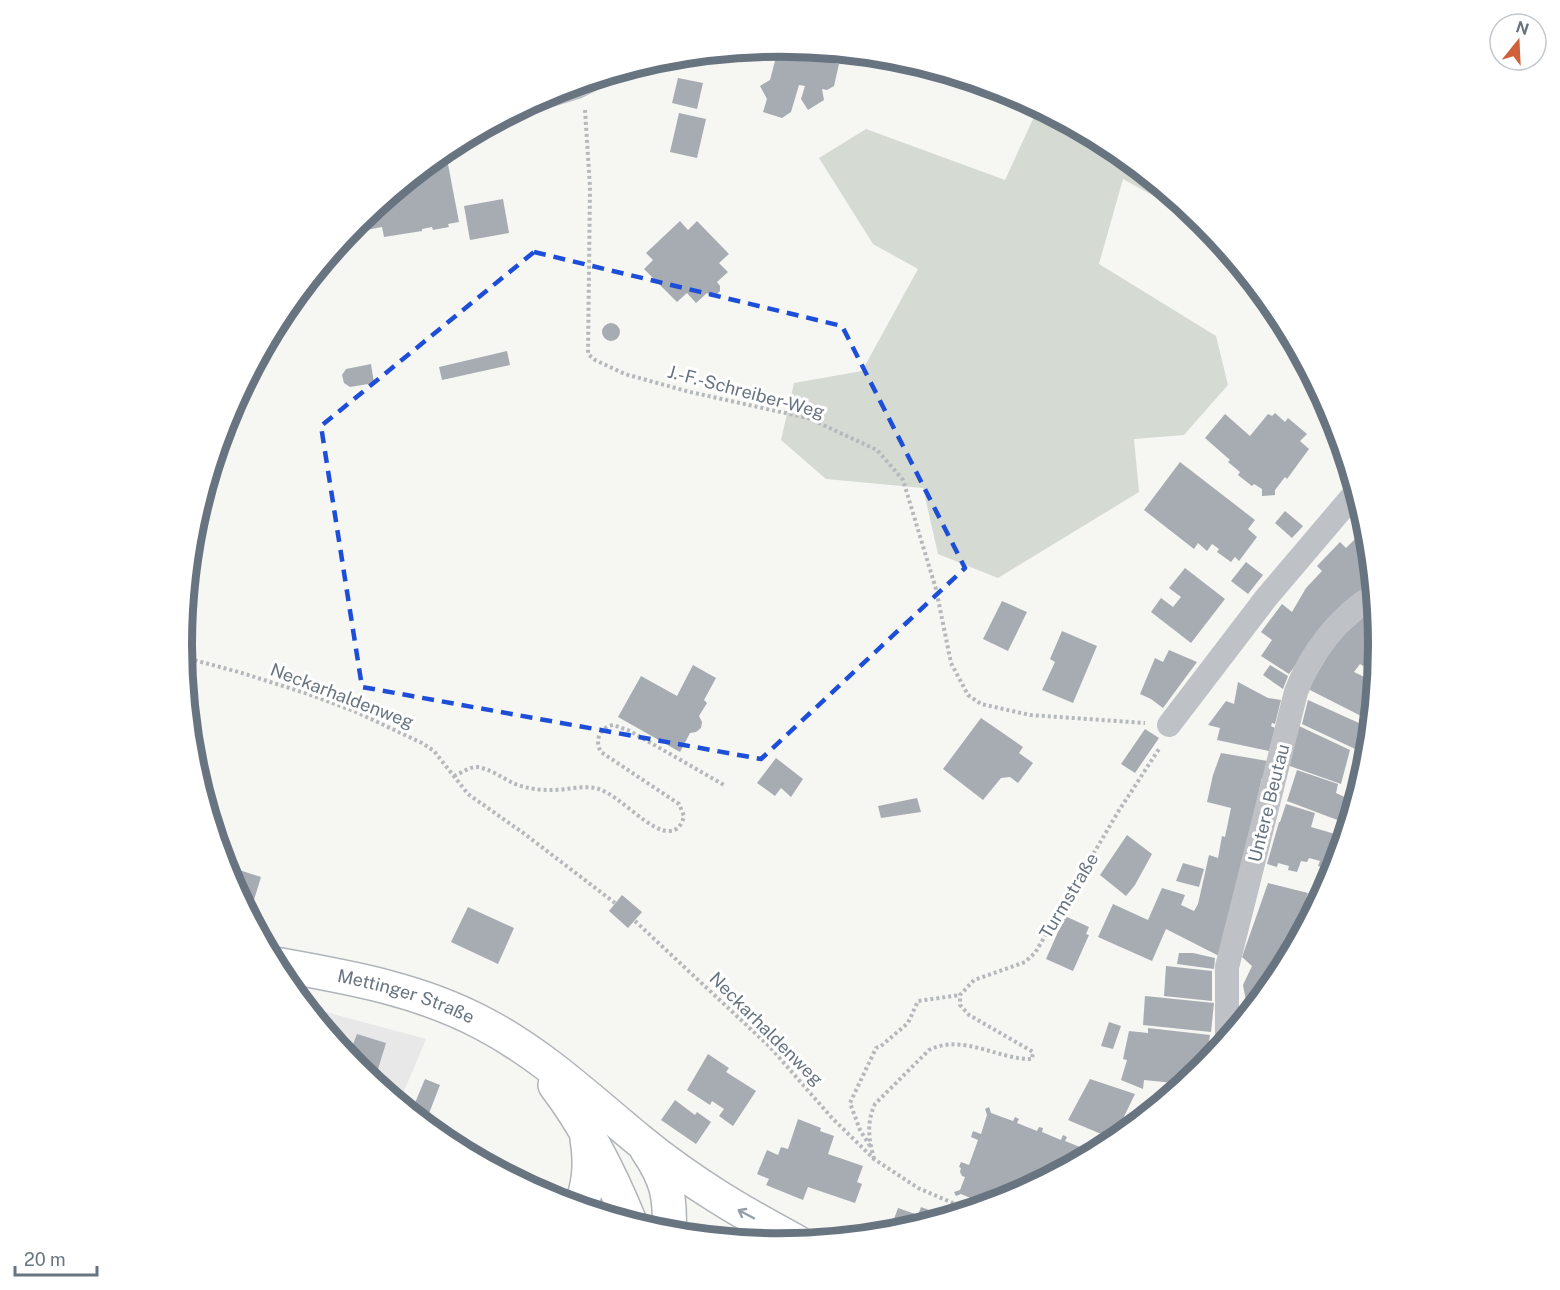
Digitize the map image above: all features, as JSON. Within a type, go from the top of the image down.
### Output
[{"type":"main road","name":"Mettinger Straße","points":[[288,966],[365,981],[427,998],[483,1023],[528,1050],[578,1087],[641,1142],[715,1196],[781,1233]]},
{"type":"main road","name":"Mettinger Straße","points":[[528,1050],[586,1129],[603,1160],[626,1212]]},
{"type":"main road","name":"Mettinger Straße","points":[[583,1199],[588,1185],[590,1168],[586,1129]]},
{"type":"main road","name":"Mettinger Straße","points":[[641,1142],[664,1178],[669,1194],[669,1223]]},
{"type":"street","points":[[1168,725],[1266,598],[1350,500]]},
{"type":"street","name":"Untere Beutau","points":[[1228,1026],[1227,967],[1296,692],[1308,664],[1319,649],[1340,623],[1366,601]]},
{"type":"path","name":"J.-F.-Schreiber-Weg","points":[[584,91],[590,187],[588,354],[595,360],[625,374],[690,392],[808,418],[877,450],[903,480],[936,589],[951,663],[969,695],[981,704],[1030,715],[1168,725]]},
{"type":"path","name":"Neckarhaldenweg","points":[[192,660],[308,694],[400,731],[434,751],[468,794],[615,903]]},
{"type":"path","points":[[454,776],[476,767],[522,786],[559,790],[587,787],[597,789],[617,799],[657,828],[675,830],[680,826],[684,816],[679,804],[601,752],[598,747],[602,730],[613,725],[630,731],[724,785]]},
{"type":"path","name":"Turmstraße","points":[[960,995],[974,980],[1025,962],[1035,953],[1118,812],[1165,739],[1168,725]]},
{"type":"path","name":"Neckarhaldenweg","points":[[635,921],[770,1047],[832,1118],[874,1159],[918,1188],[958,1205]]},
{"type":"path","points":[[871,1146],[860,1130],[850,1103],[876,1048],[908,1023],[918,1001],[960,995],[960,1005],[969,1015],[1033,1052],[1032,1059],[960,1045],[944,1045],[929,1050],[875,1104],[868,1129],[874,1159]]},
{"type":"highlighted area","points":[[534,252],[842,326],[965,568],[761,759],[362,687],[321,426]]},
{"type":"shaded area","points":[[1034,117],[1074,136],[1107,156],[1171,206],[1123,179],[1099,264],[1216,336],[1228,385],[1184,435],[1134,439],[1139,492],[998,578],[938,554],[923,488],[826,479],[781,440],[794,383],[862,371],[918,269],[873,244],[819,158],[866,129],[1005,180]]},
{"type":"shaded area","points":[[320,1010],[426,1039],[402,1095],[364,1061]]},
{"type":"building","points":[[776,57],[811,58],[839,64],[834,86],[827,90],[822,89],[824,100],[808,110],[801,99],[805,86],[799,85],[791,112],[782,118],[763,112],[767,99],[760,86],[770,80]]},
{"type":"building","points":[[678,78],[703,83],[697,109],[672,103]]},
{"type":"building","points":[[679,113],[706,119],[697,158],[670,152]]},
{"type":"building","points":[[447,160],[459,222],[448,224],[449,227],[433,230],[432,227],[422,229],[422,231],[384,237],[382,227],[362,231],[392,203]]},
{"type":"building","points":[[503,199],[509,233],[470,240],[464,206]]},
{"type":"building","points":[[680,221],[688,230],[697,221],[729,254],[719,263],[728,272],[717,282],[720,291],[715,296],[707,293],[696,303],[687,293],[677,302],[644,269],[653,260],[646,253]]},
{"type":"building","points":[[611,323],[617,326],[620,332],[617,338],[611,341],[605,338],[602,332],[605,326]]},
{"type":"building","points":[[507,351],[510,365],[442,380],[439,367]]},
{"type":"building","points":[[371,364],[374,383],[350,387],[344,383],[342,375],[346,369]]},
{"type":"building","points":[[1275,413],[1285,422],[1288,418],[1307,434],[1300,441],[1309,449],[1287,479],[1285,477],[1275,490],[1275,495],[1262,496],[1262,489],[1254,484],[1252,486],[1238,475],[1240,472],[1228,462],[1230,460],[1205,438],[1225,414],[1250,436],[1268,414],[1272,416]]},
{"type":"building","points":[[1180,462],[1255,520],[1248,529],[1257,537],[1239,561],[1235,557],[1231,562],[1217,552],[1219,549],[1212,544],[1207,551],[1198,543],[1194,549],[1144,510]]},
{"type":"building","points":[[1285,511],[1303,526],[1292,538],[1275,523]]},
{"type":"building","points":[[1358,536],[1365,587],[1322,629],[1289,674],[1261,656],[1272,640],[1261,632],[1282,604],[1292,612],[1306,588],[1322,571],[1317,566],[1340,542],[1346,548]]},
{"type":"building","points":[[1246,562],[1263,575],[1248,594],[1231,581]]},
{"type":"building","points":[[1185,568],[1225,599],[1191,643],[1151,612],[1161,598],[1173,607],[1181,597],[1169,588]]},
{"type":"building","points":[[1002,601],[1027,612],[1008,651],[983,639]]},
{"type":"building","points":[[1367,613],[1368,661],[1363,666],[1360,664],[1354,672],[1367,678],[1363,717],[1308,689],[1335,643]]},
{"type":"building","points":[[1062,631],[1097,646],[1073,703],[1042,690],[1055,662],[1050,659]]},
{"type":"building","points":[[1169,650],[1197,662],[1163,708],[1140,694],[1155,658],[1163,662]]},
{"type":"building","points":[[693,665],[716,678],[704,700],[707,703],[699,716],[702,722],[701,728],[690,733],[680,752],[618,717],[641,676],[677,696]]},
{"type":"building","points":[[1270,665],[1288,676],[1283,689],[1263,675]]},
{"type":"building","points":[[1238,682],[1268,698],[1281,700],[1275,724],[1272,723],[1271,726],[1275,728],[1269,751],[1217,740],[1220,728],[1208,725],[1226,701],[1234,704]]},
{"type":"building","points":[[1308,700],[1363,725],[1358,751],[1302,724]]},
{"type":"building","points":[[981,718],[1023,747],[1019,753],[1033,763],[1018,783],[1010,777],[1001,778],[983,800],[943,769]]},
{"type":"building","points":[[1299,726],[1350,750],[1341,784],[1287,765]]},
{"type":"building","points":[[1145,729],[1159,738],[1135,773],[1121,764]]},
{"type":"building","points":[[1221,753],[1273,762],[1268,779],[1262,778],[1221,957],[1166,929],[1152,961],[1098,937],[1113,904],[1148,920],[1162,888],[1185,895],[1181,905],[1194,911],[1198,904],[1209,855],[1218,858],[1231,808],[1207,802]]},
{"type":"building","points":[[776,758],[803,779],[791,797],[781,788],[775,796],[757,783]]},
{"type":"building","points":[[1297,770],[1338,784],[1336,793],[1348,798],[1341,821],[1287,801]]},
{"type":"building","points":[[917,798],[921,812],[881,818],[878,806]]},
{"type":"building","points":[[1286,804],[1315,813],[1311,827],[1337,834],[1324,867],[1318,866],[1320,861],[1309,858],[1307,862],[1301,861],[1297,872],[1288,870],[1289,866],[1278,863],[1277,867],[1267,864]]},
{"type":"building","points":[[1127,835],[1152,854],[1135,885],[1126,896],[1100,875]]},
{"type":"building","points":[[1183,863],[1204,869],[1199,887],[1176,881]]},
{"type":"building","points":[[237,869],[261,877],[253,904]]},
{"type":"building","points":[[1268,883],[1308,893],[1289,939],[1246,1003],[1243,985],[1252,966],[1242,957]]},
{"type":"building","points":[[622,895],[642,912],[628,928],[609,911]]},
{"type":"building","points":[[468,907],[514,928],[498,964],[451,942]]},
{"type":"building","points":[[1065,916],[1089,927],[1086,934],[1089,935],[1073,971],[1046,959]]},
{"type":"building","points":[[1179,953],[1193,953],[1215,958],[1214,969],[1177,964]]},
{"type":"building","points":[[1166,966],[1212,971],[1212,1001],[1164,996]]},
{"type":"building","points":[[1145,996],[1214,1003],[1211,1032],[1143,1025]]},
{"type":"building","points":[[1109,1022],[1121,1026],[1113,1049],[1101,1046]]},
{"type":"building","points":[[1148,1028],[1210,1035],[1208,1048],[1172,1083],[1144,1080],[1143,1089],[1121,1080],[1127,1060],[1123,1059],[1129,1031],[1148,1033]]},
{"type":"building","points":[[357,1034],[386,1043],[377,1073],[350,1046]]},
{"type":"building","points":[[708,1054],[729,1068],[726,1072],[756,1091],[733,1126],[719,1116],[724,1109],[712,1101],[710,1105],[687,1090]]},
{"type":"building","points":[[425,1079],[440,1085],[428,1116],[414,1105]]},
{"type":"building","points":[[1090,1079],[1135,1094],[1120,1124],[1105,1135],[1068,1120]]},
{"type":"building","points":[[675,1100],[695,1115],[697,1112],[711,1122],[696,1144],[661,1120]]},
{"type":"building","points":[[989,1107],[991,1113],[1013,1121],[1015,1117],[1019,1119],[1017,1123],[1037,1131],[1039,1127],[1043,1128],[1042,1132],[1061,1140],[1063,1135],[1067,1137],[1065,1141],[1083,1148],[1040,1172],[975,1200],[961,1194],[956,1196],[954,1192],[960,1190],[965,1177],[962,1176],[959,1167],[961,1162],[969,1165],[978,1140],[971,1137],[973,1131],[981,1134],[987,1115],[985,1109]]},
{"type":"building","points":[[798,1119],[834,1136],[828,1154],[863,1166],[857,1182],[862,1184],[855,1203],[808,1187],[803,1200],[766,1185],[769,1179],[757,1174],[767,1150],[778,1155],[781,1147],[788,1149]]},
{"type":"building","points":[[921,1207],[935,1212],[893,1222],[898,1208],[918,1215]]}]
